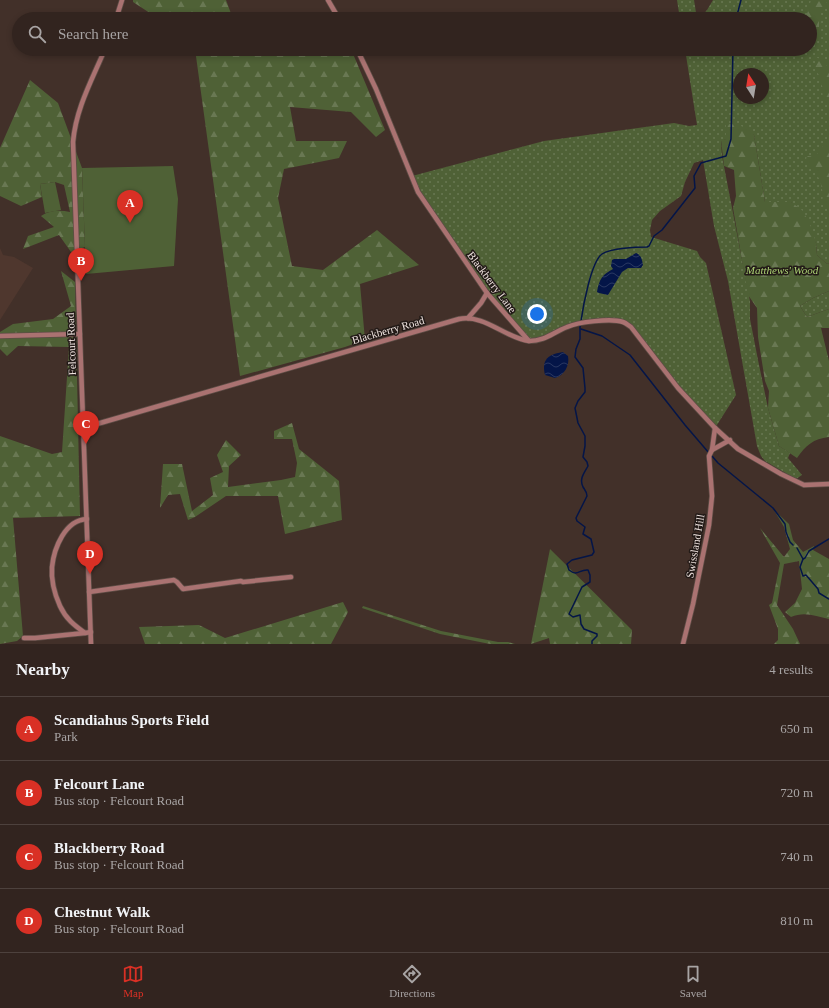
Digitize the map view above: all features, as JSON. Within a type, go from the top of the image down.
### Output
[{"type":"street","points":[[118,12],[122,0]]},
{"type":"street","points":[[328,0],[335,12]]},
{"type":"street","name":"Felcourt Road","points":[[91,644],[88,632],[88,519],[83,428],[74,180],[74,132],[84,95],[102,56]]},
{"type":"street","name":"Blackberry Lane","points":[[360,56],[376,89],[418,192],[487,293],[529,341]]},
{"type":"street","points":[[468,318],[481,303],[487,293]]},
{"type":"street","name":"Blackberry Road","points":[[83,428],[457,319],[468,318],[484,323],[516,338],[529,341]]},
{"type":"street","points":[[529,341],[545,339],[566,327],[579,324],[617,321],[626,323],[631,327],[678,388],[715,428],[730,440],[738,449],[804,485],[829,484]]},
{"type":"street","points":[[0,336],[80,334]]},
{"type":"street","name":"Swissland Hill","points":[[683,644],[693,604],[709,525],[712,496],[709,456],[712,450],[715,428]]},
{"type":"street","points":[[712,450],[730,440]]},
{"type":"street","points":[[88,519],[82,519],[74,524],[63,535],[59,542],[52,568],[55,591],[61,607],[72,624],[88,632]]},
{"type":"street","points":[[89,592],[174,580],[183,589],[241,581],[291,577]]},
{"type":"street","points":[[24,638],[88,632]]},
{"type":"shaded area","points":[[0,248],[3,255],[14,257],[33,268],[0,320]]},
{"type":"green space","points":[[133,0],[226,0],[230,12],[148,12],[133,2]]},
{"type":"green space","points":[[677,0],[694,0],[696,12],[679,12]]},
{"type":"green space","points":[[713,0],[829,0],[829,263],[827,264],[817,255],[816,243],[791,202],[765,202],[754,135],[726,125],[726,139],[721,141],[722,156],[750,301],[750,319],[768,408],[779,446],[790,453],[788,458],[802,475],[796,479],[765,461],[757,446],[728,281],[714,226],[703,160],[694,163],[685,182],[681,196],[660,211],[652,220],[650,230],[651,237],[697,251],[706,263],[736,395],[715,428],[678,388],[631,327],[620,321],[579,324],[551,335],[529,341],[487,293],[418,192],[412,176],[544,141],[674,123],[689,126],[697,125],[686,56],[817,56],[817,12],[705,12]]},
{"type":"green space","points":[[811,0],[828,0],[819,17],[819,38],[817,37],[817,12],[808,12]]},
{"type":"green space","points":[[196,56],[354,56],[385,130],[376,137],[351,112],[290,107],[296,141],[347,141],[339,158],[284,169],[278,198],[292,266],[323,270],[377,230],[419,265],[360,284],[365,340],[240,376]]},
{"type":"green space","points":[[817,58],[824,59],[829,71],[829,105],[823,99],[821,79],[814,66]]},
{"type":"green space","points":[[30,80],[58,103],[82,168],[85,247],[71,252],[59,235],[23,249],[28,236],[54,227],[41,216],[55,211],[70,212],[64,185],[55,182],[40,184],[42,197],[21,206],[0,196],[0,148]]},
{"type":"green space","name":"Matthews' Wood","points":[[726,124],[742,126],[754,135],[765,202],[791,202],[803,211],[812,229],[816,243],[817,255],[827,264],[829,263],[829,291],[800,306],[807,317],[829,309],[829,328],[821,328],[829,361],[829,437],[810,443],[797,458],[779,446],[768,408],[769,391],[765,381],[758,337],[757,308],[748,295],[733,208],[736,196],[734,170],[724,166],[721,140],[726,139]]},
{"type":"green space","points":[[826,141],[829,142],[829,208],[822,203],[823,194],[820,180],[806,158],[808,156],[815,157]]},
{"type":"green space","points":[[173,166],[178,199],[174,266],[86,274],[82,168]]},
{"type":"green space","points":[[55,182],[61,210],[45,213],[40,184]]},
{"type":"green space","points":[[61,271],[75,282],[80,516],[13,518],[23,636],[17,641],[0,644],[0,436],[52,454],[62,452],[69,347],[18,346],[7,356],[0,349],[0,332],[13,324],[53,319],[71,306]]},
{"type":"green space","points":[[829,291],[829,309],[807,317],[800,306]]},
{"type":"green space","points":[[292,423],[299,449],[339,481],[342,520],[285,534],[278,496],[226,496],[195,517],[188,520],[180,494],[168,495],[160,508],[163,464],[182,464],[192,511],[213,495],[210,478],[223,472],[217,455],[226,440],[241,455],[229,466],[228,487],[295,477],[297,463],[292,439],[274,439],[274,431]]},
{"type":"green space","points":[[774,510],[789,524],[793,540],[803,552],[814,546],[813,550],[829,559],[829,619],[805,614],[791,617],[785,612],[795,603],[802,589],[799,561],[784,564],[777,605],[793,629],[800,644],[774,644],[778,640],[778,629],[769,605],[772,603],[780,563],[760,528],[784,557],[790,549],[784,527]]},
{"type":"green space","points":[[550,549],[632,630],[631,644],[550,644],[549,638],[531,644]]},
{"type":"green space","points":[[343,602],[348,612],[331,644],[145,644],[139,627],[199,625],[225,638]]},
{"type":"green space","points":[[363,606],[441,631],[515,644],[490,644],[440,634],[362,608]]},
{"type":"water","points":[[636,253],[642,259],[643,265],[641,268],[628,268],[622,272],[608,295],[597,292],[602,278],[613,269],[611,266],[612,260],[626,259]]},
{"type":"water","points":[[563,352],[568,356],[568,363],[564,373],[555,378],[545,375],[544,365],[547,358],[554,354]]},
{"type":"waterway","points":[[738,12],[741,0]]},
{"type":"waterway","points":[[581,321],[591,275],[594,266],[602,254],[618,249],[649,246],[654,236],[662,230],[695,188],[694,176],[701,163],[726,156],[731,139],[733,56]]},
{"type":"waterway","points":[[580,325],[580,339],[575,357],[583,368],[585,392],[575,408],[578,423],[585,436],[583,457],[588,466],[582,476],[582,484],[587,496],[576,518],[577,521],[585,527],[583,534],[591,539],[594,552],[592,555],[572,560],[567,564],[569,570],[574,573],[588,570],[590,575],[590,582],[582,587],[569,614],[573,617],[580,615],[581,624],[584,629],[597,634],[592,641],[592,644]]},
{"type":"waterway","points":[[581,329],[602,336],[630,355],[709,453]]},
{"type":"waterway","points":[[712,456],[718,463],[773,508],[785,524],[786,532],[790,542],[793,545]]},
{"type":"waterway","points":[[829,539],[809,551],[803,559],[800,567],[803,576],[806,575],[818,589],[819,593],[829,599]]},
{"type":"waterway","points":[[797,548],[803,559]]},
{"type":"place","name":"Scandiahus Sports Field","points":[[130,223]]},
{"type":"place","name":"Felcourt Lane","points":[[81,281]]},
{"type":"place","name":"Blackberry Road","points":[[86,444]]},
{"type":"place","name":"Chestnut Walk","points":[[90,574]]}]
